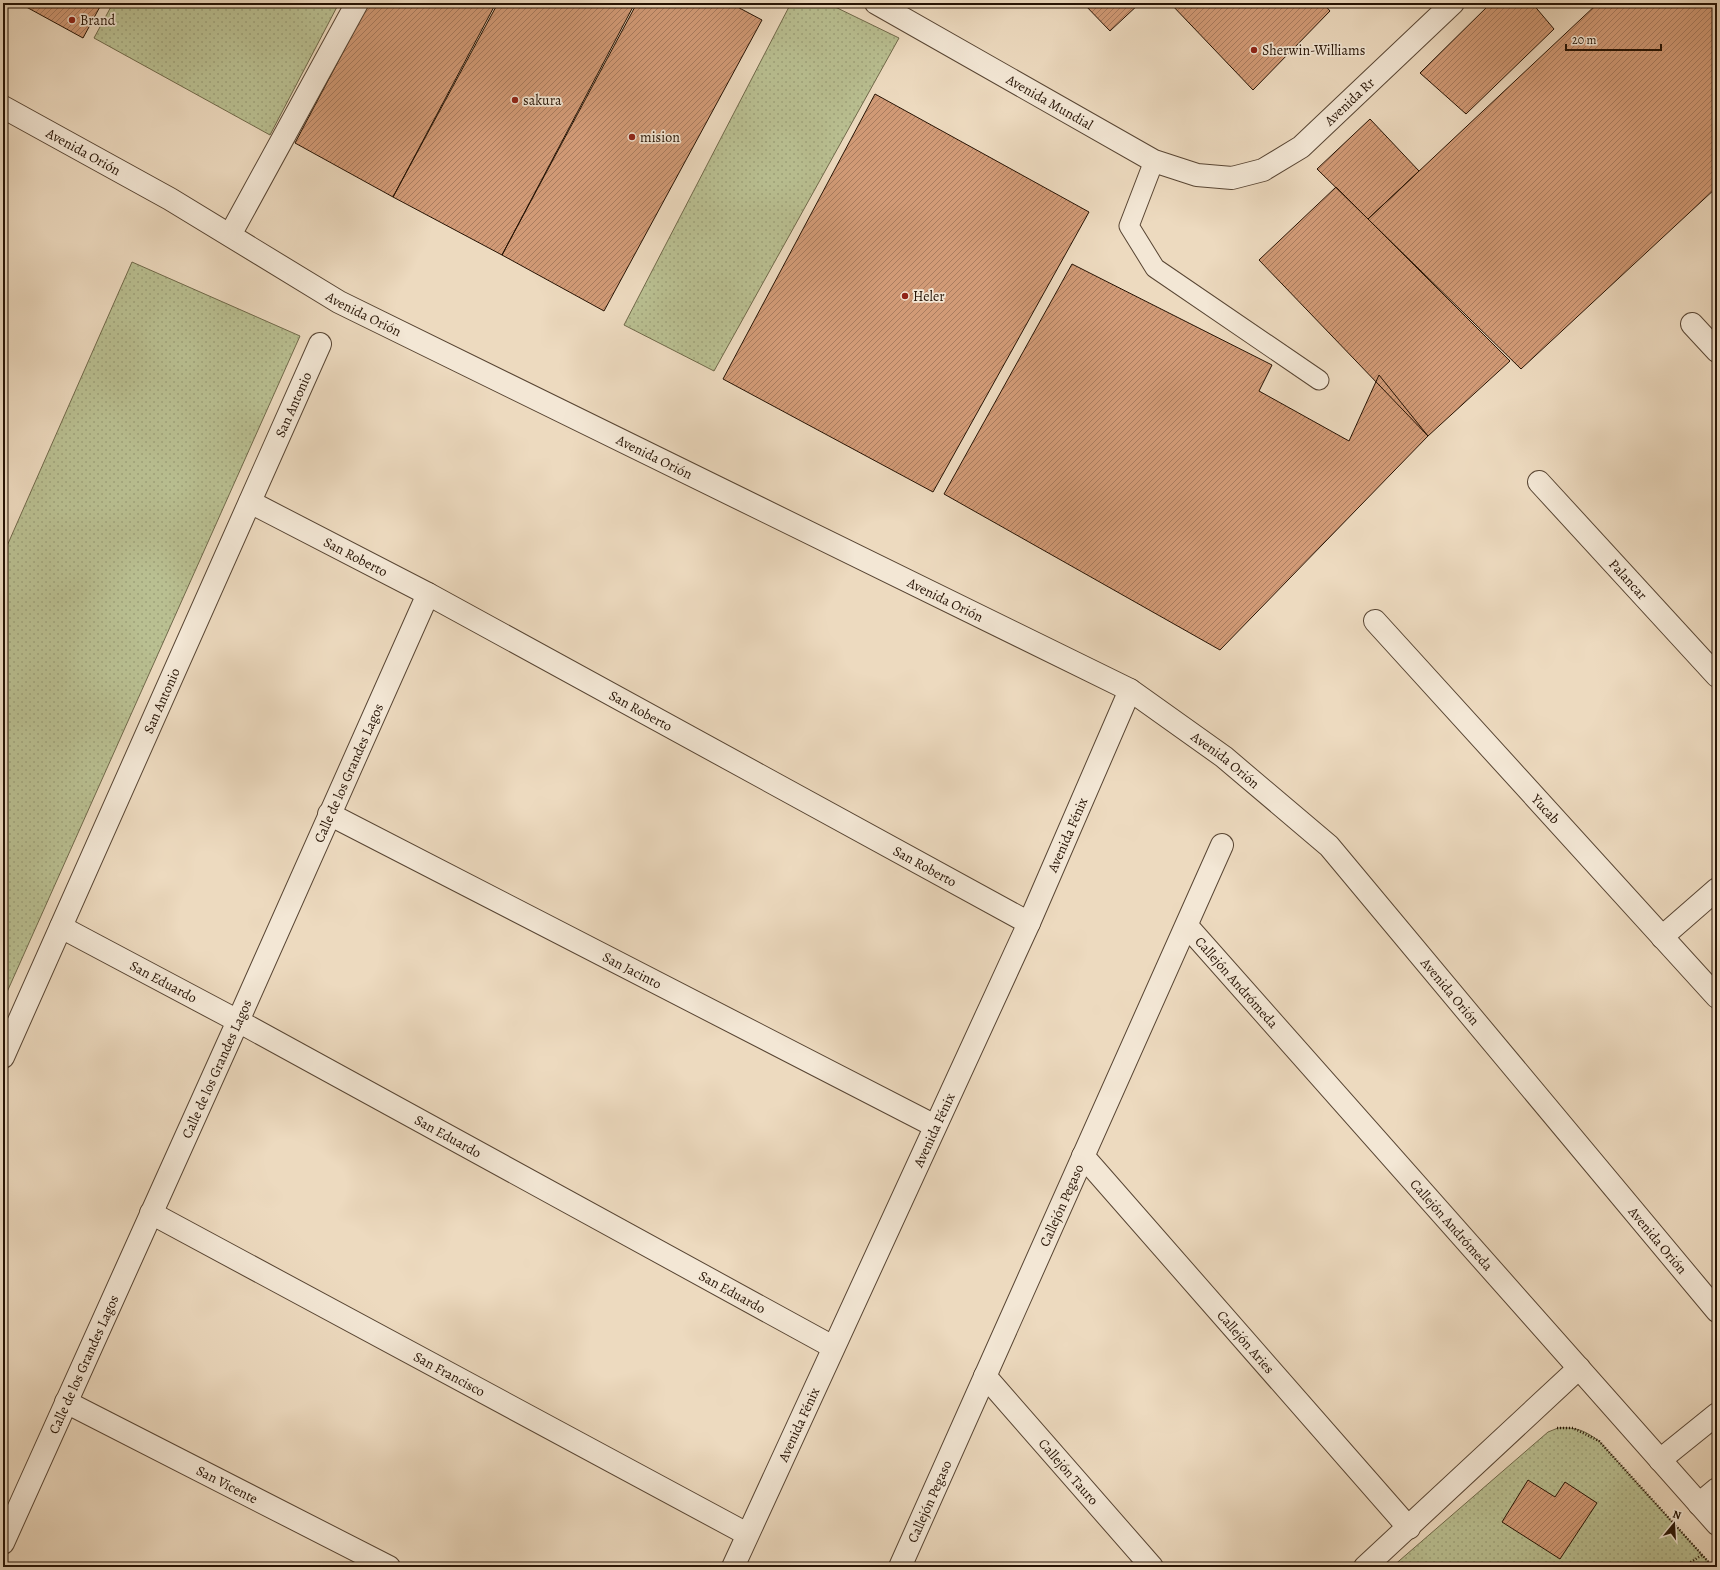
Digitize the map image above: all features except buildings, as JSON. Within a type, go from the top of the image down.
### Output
[{"type":"street","points":[[230,235],[357,3]]},
{"type":"street","name":"Avenida Mundial","points":[[876,3],[1154,161],[1197,175],[1232,178]]},
{"type":"street","name":"Avenida Rr","points":[[1232,178],[1263,170],[1301,147],[1453,3]]},
{"type":"street","name":"Avenida Orión","points":[[3,107],[170,199],[340,302],[1130,690],[1224,757],[1329,846],[1717,1311]]},
{"type":"street","points":[[1692,324],[1717,351]]},
{"type":"street","name":"San Antonio","points":[[3,1057],[320,344]]},
{"type":"street","name":"Palancar","points":[[1539,482],[1717,676]]},
{"type":"street","name":"San Roberto","points":[[250,502],[428,594],[1029,923]]},
{"type":"street","name":"Calle de los Grandes Lagos","points":[[3,1543],[428,594]]},
{"type":"street","name":"Yucab","points":[[1375,621],[1717,997]]},
{"type":"street","name":"Avenida Fénix","points":[[733,1567],[934,1126],[1029,923],[1130,690]]},
{"type":"street","name":"San Jacinto","points":[[329,814],[934,1126]]},
{"type":"street","name":"Callejón Pegaso","points":[[900,1567],[1187,926],[1222,844]]},
{"type":"street","points":[[1662,936],[1717,889]]},
{"type":"street","name":"Callejón Andrómeda","points":[[1187,926],[1717,1524]]},
{"type":"street","name":"San Eduardo","points":[[61,927],[238,1021],[833,1347]]},
{"type":"street","name":"Callejón Aries","points":[[1083,1156],[1409,1528]]},
{"type":"street","name":"San Francisco","points":[[151,1213],[748,1534]]},
{"type":"street","points":[[1366,1567],[1579,1368]]},
{"type":"street","name":"Callejón Tauro","points":[[985,1376],[1152,1567]]},
{"type":"street","name":"San Vicente","points":[[66,1402],[389,1567]]},
{"type":"street","points":[[1660,1460],[1717,1414]]},
{"type":"street","points":[[1699,1504],[1717,1489]]},
{"type":"lane","points":[[1154,161],[1129,226],[1155,268],[1319,380]]},
{"type":"path","points":[[1553,1430],[1558,1428],[1573,1428],[1599,1441],[1713,1567]]},
{"type":"path","points":[[1683,1567],[1702,1555]]},
{"type":"green space","points":[[113,3],[339,3],[270,135],[94,38]]},
{"type":"green space","points":[[791,3],[827,3],[899,38],[714,371],[624,325]]},
{"type":"green space","points":[[132,262],[300,336],[3,1001],[3,555]]},
{"type":"green space","points":[[1558,1428],[1580,1430],[1599,1441],[1713,1567],[1392,1567],[1548,1432]]},
{"type":"place","name":"Brand","points":[[72,20]]},
{"type":"place","name":"Sherwin-Williams","points":[[1254,50]]},
{"type":"place","name":"sakura","points":[[515,100]]},
{"type":"place","name":"mision","points":[[632,137]]},
{"type":"place","name":"Heler","points":[[905,296]]}]
